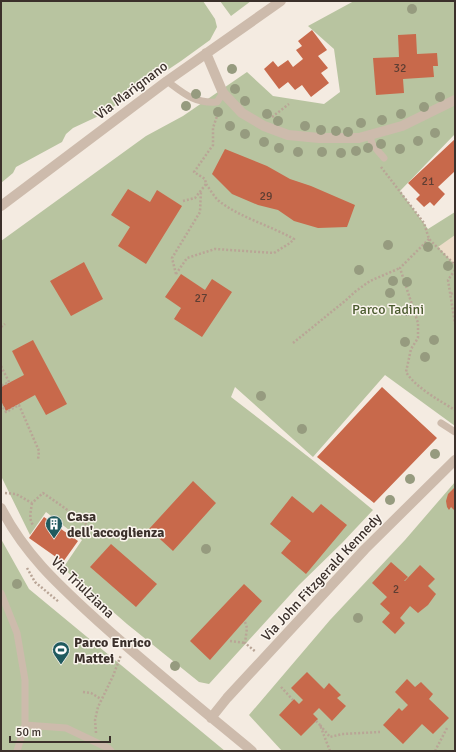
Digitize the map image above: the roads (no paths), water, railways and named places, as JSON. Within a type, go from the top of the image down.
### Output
[{"type":"street","name":"Via Marignano","points":[[1,206],[167,81],[281,1]]},
{"type":"street","points":[[206,53],[224,93],[242,113],[264,126],[288,135],[339,139],[359,138],[402,126],[455,100]]},
{"type":"street","name":"Via John Fitzgerald Kennedy","points":[[211,718],[227,698],[365,549],[455,460]]},
{"type":"street","name":"Via Triulziana","points":[[1,508],[14,533],[24,547],[49,574],[128,648],[252,751]]},
{"type":"lane","points":[[167,81],[188,97],[209,103],[217,102],[224,93]]},
{"type":"lane","points":[[370,135],[372,144],[381,161]]},
{"type":"lane","points":[[441,423],[455,432]]},
{"type":"lane","points":[[1,593],[18,633],[24,680],[25,725],[17,751]]},
{"type":"lane","points":[[25,725],[66,728],[97,742],[111,751]]},
{"type":"place","name":"Casa dell'accoglienza","points":[[54,539]]},
{"type":"place","name":"Parco Enrico Mattei","points":[[61,665]]},
{"type":"park label","name":"Parco Tadini","points":[[388,309]]}]
